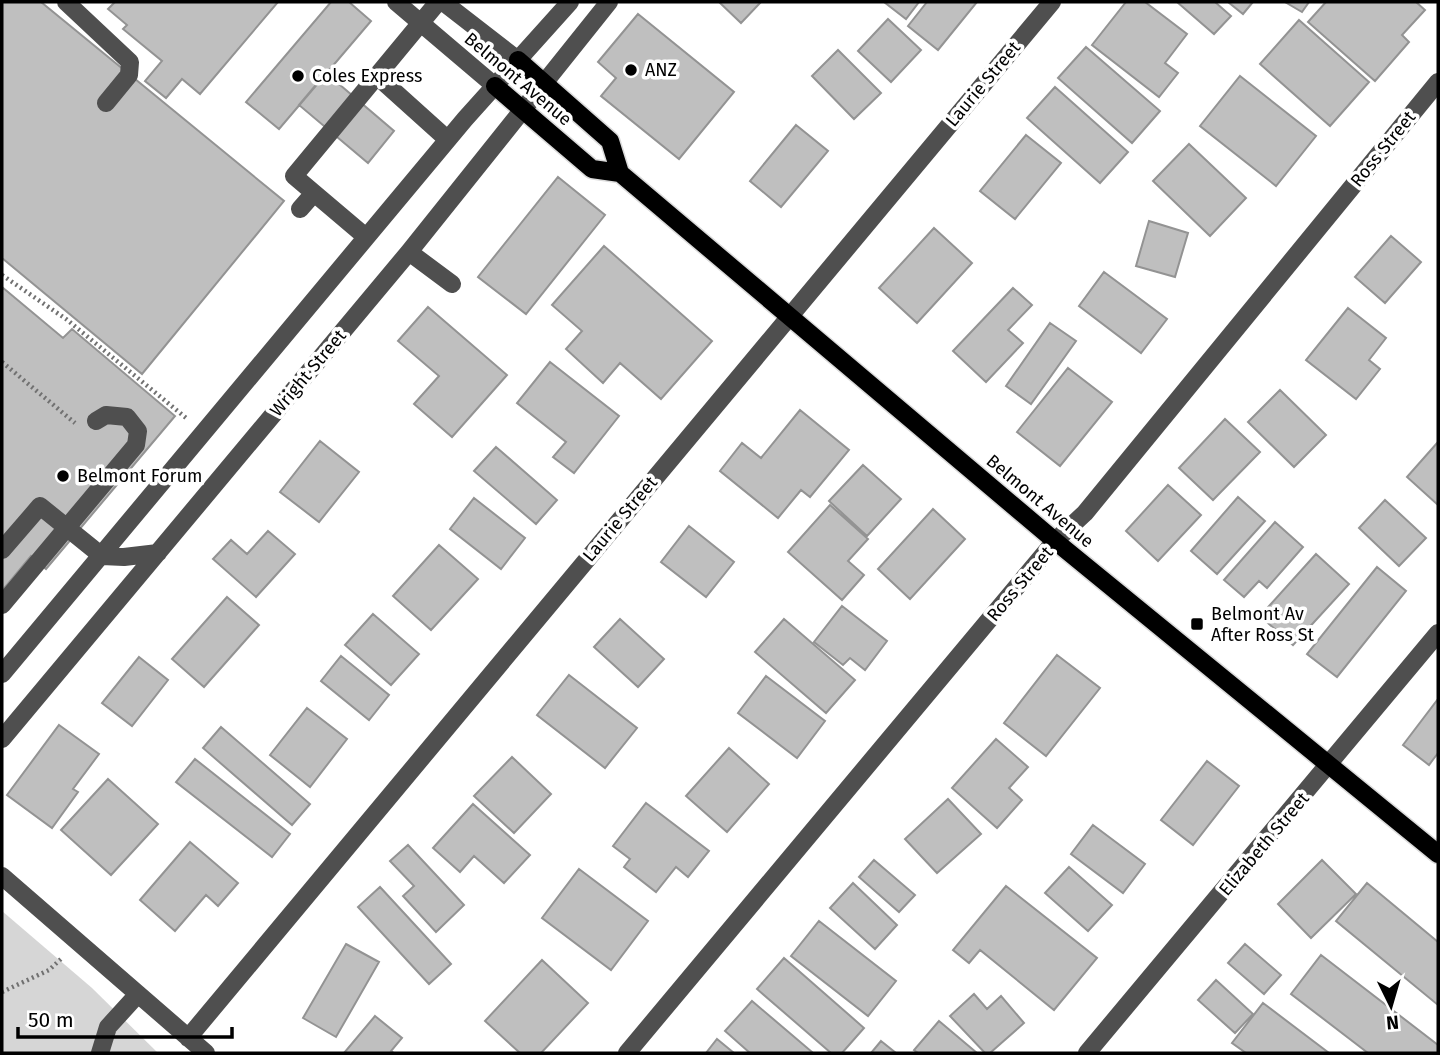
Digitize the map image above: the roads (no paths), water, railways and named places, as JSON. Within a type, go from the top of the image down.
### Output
[{"type":"main road","name":"Belmont Avenue","points":[[517,60],[610,141],[620,173],[1055,541],[1438,854]]},
{"type":"main road","name":"Belmont Avenue","points":[[495,86],[592,169],[620,173]]},
{"type":"street","points":[[66,2],[126,54],[130,62],[129,75],[106,103]]},
{"type":"street","name":"Belmont Avenue","points":[[396,2],[495,86]]},
{"type":"street","points":[[366,237],[294,176],[441,2]]},
{"type":"street","name":"Belmont Avenue","points":[[441,2],[517,60]]},
{"type":"street","points":[[2,674],[447,139],[570,2]]},
{"type":"street","name":"Wright Street","points":[[2,739],[409,252],[609,2]]},
{"type":"street","name":"Laurie Street","points":[[188,1038],[1052,2]]},
{"type":"street","points":[[377,76],[447,139]]},
{"type":"street","name":"Ross Street","points":[[627,1053],[1055,541],[1085,513],[1438,82]]},
{"type":"street","points":[[300,209],[314,193]]},
{"type":"street","points":[[409,252],[452,284]]},
{"type":"street","points":[[2,605],[136,446],[138,430],[127,417],[106,415],[96,421]]},
{"type":"street","points":[[2,550],[40,506],[102,555],[124,557],[158,553]]},
{"type":"street","name":"Elizabeth Street","points":[[1087,1053],[1438,633]]},
{"type":"street","points":[[2,876],[206,1053]]},
{"type":"street","points":[[100,1053],[108,1027],[138,994]]},
{"type":"place","name":"ANZ","points":[[631,70]]},
{"type":"place","name":"Coles Express","points":[[298,76]]},
{"type":"place","name":"Belmont Forum","points":[[63,476]]},
{"type":"place","name":"Belmont Av After Ross St","points":[[1197,624]]}]
